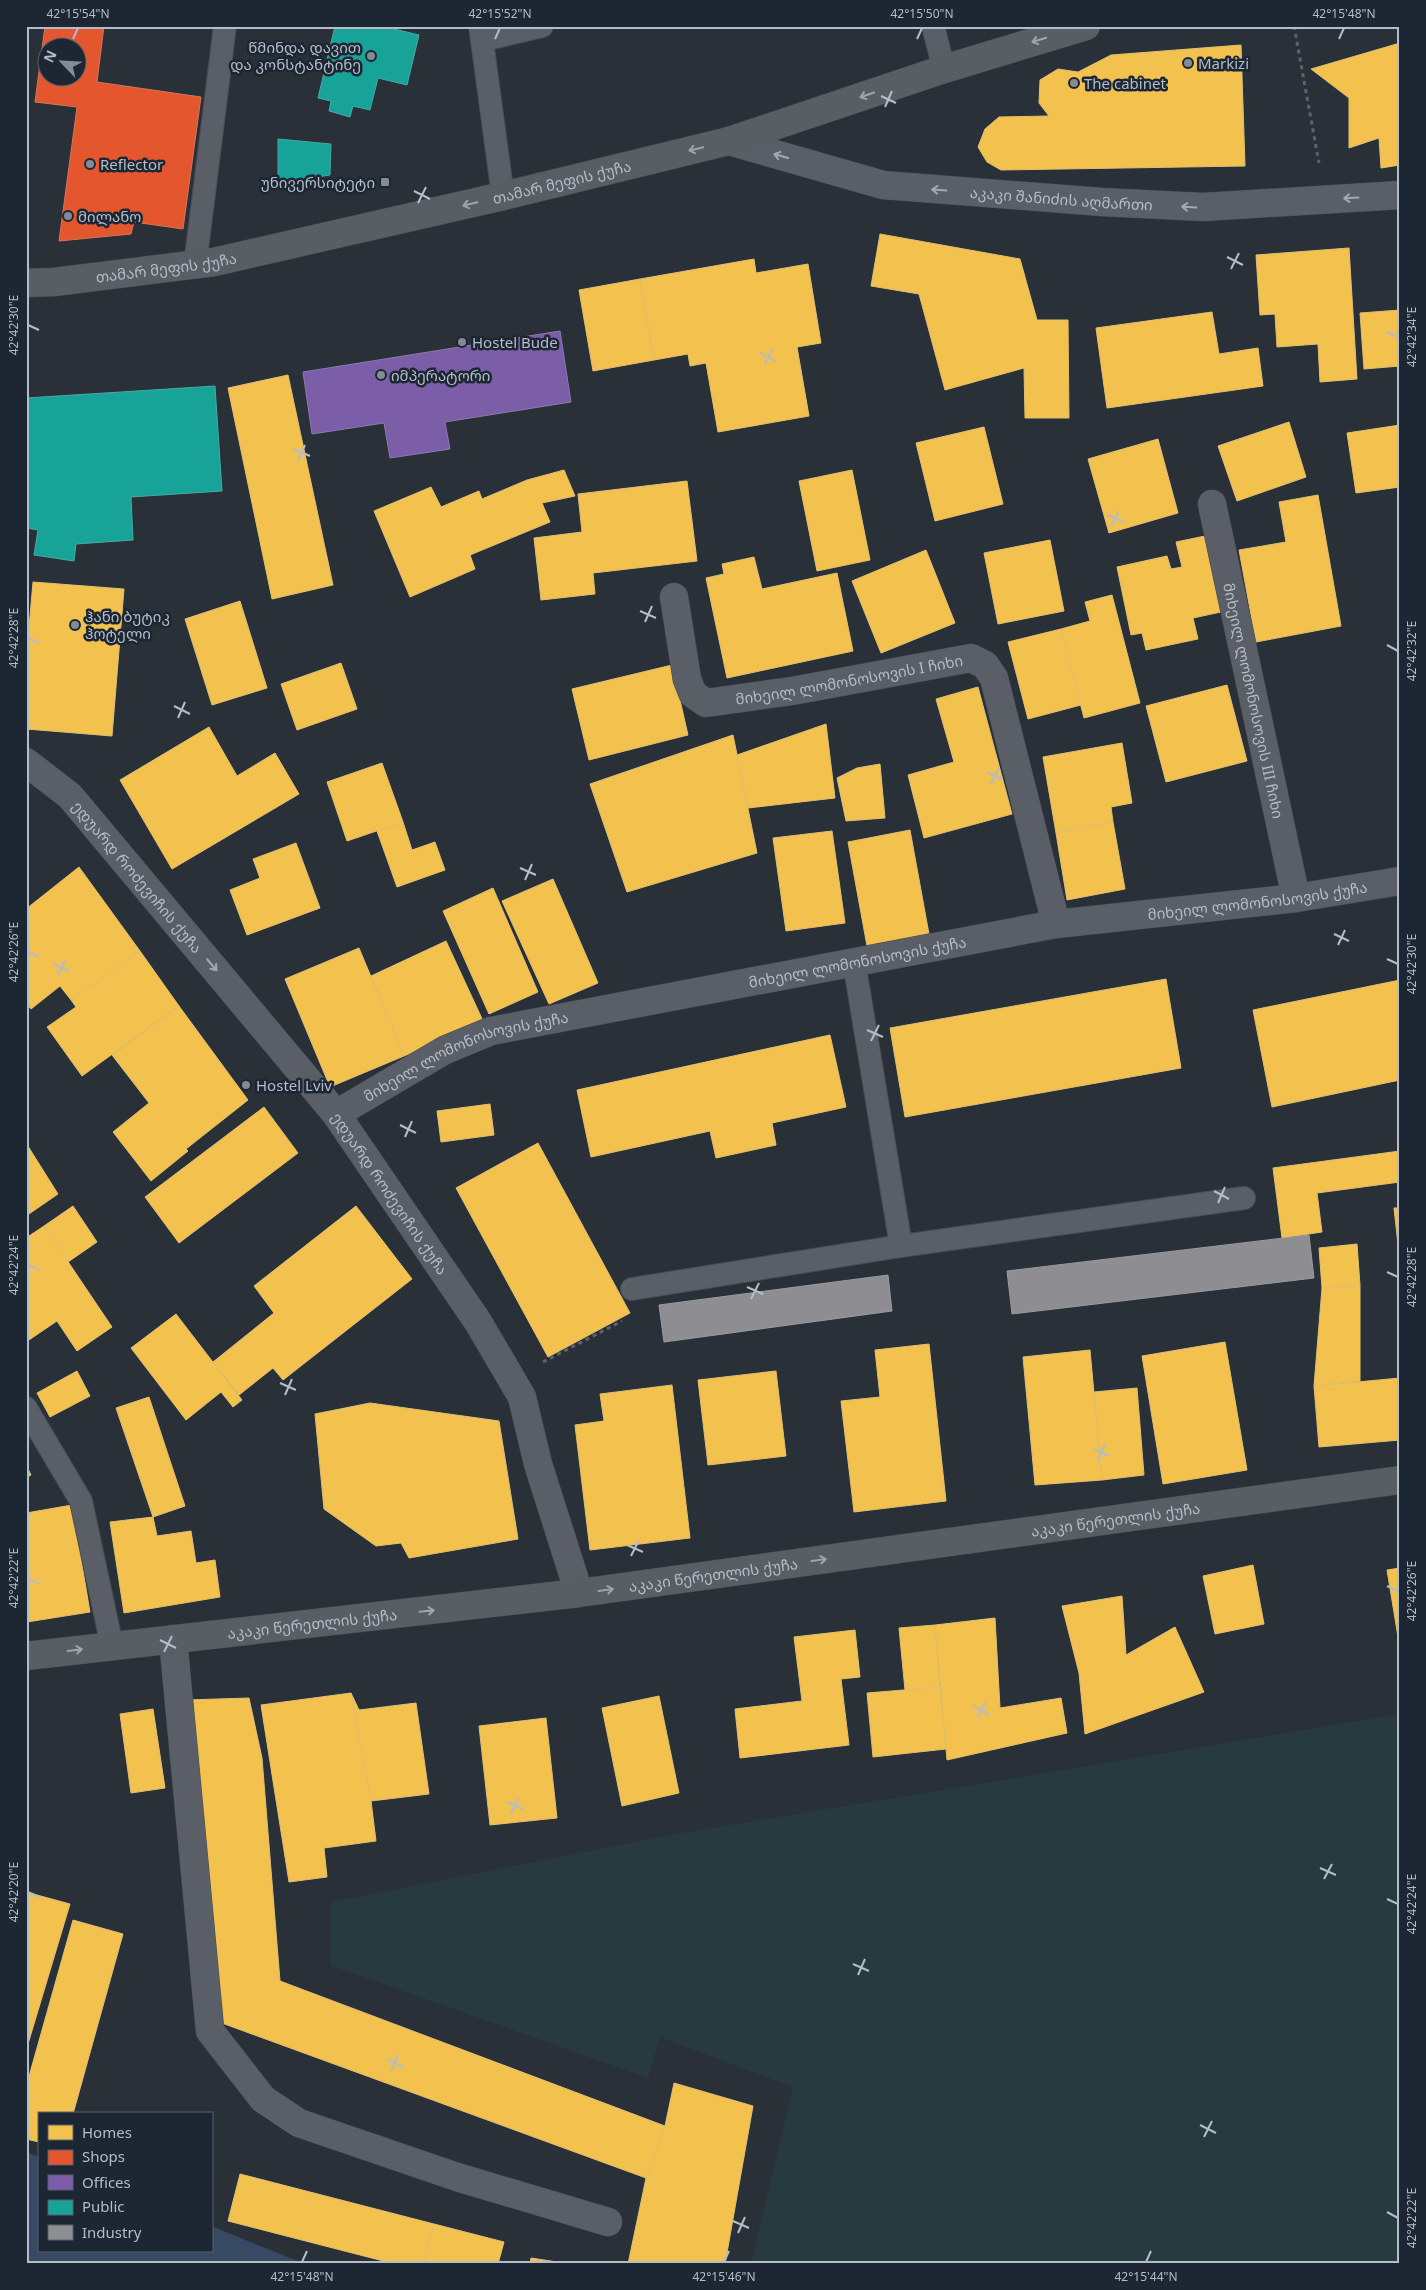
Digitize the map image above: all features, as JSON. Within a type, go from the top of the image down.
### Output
[{"type":"main road","points":[[997,53],[1012,26]]},
{"type":"main road","name":"თამარ მეფის ქუჩა","points":[[26,283],[54,282],[214,262],[729,142],[944,69],[1086,26]]},
{"type":"main road","name":"აკაკი წერეთლის ქუჩა","points":[[26,1656],[579,1593],[1400,1480]]},
{"type":"street","name":"აკაკი შანიძის აღმართი","points":[[729,142],[883,185],[1102,202],[1203,207],[1400,195]]},
{"type":"street","name":"მიხეილ ლომონოსოვის III ჩიხი","points":[[1212,504],[1296,898]]},
{"type":"street","name":"მიხეილ ლომონოსოვის I ჩიხი","points":[[674,597],[687,679],[693,694],[706,704],[792,691],[971,658],[985,666],[994,678],[1056,924]]},
{"type":"street","name":"ედუარდ როძევიჩის ქუჩა","points":[[26,762],[70,796],[336,1114],[478,1322],[522,1397],[538,1464],[579,1593]]},
{"type":"street","name":"მიხეილ ლომონოსოვის ქუჩა","points":[[336,1114],[445,1050],[491,1031],[1056,924],[1296,898],[1400,881]]},
{"type":"street","points":[[173,1639],[210,2030],[263,2099],[299,2123],[457,2177],[608,2222]]},
{"type":"lane","points":[[195,265],[225,26]]},
{"type":"lane","points":[[503,196],[481,33],[542,26]]},
{"type":"lane","points":[[933,26],[944,69]]},
{"type":"lane","points":[[854,962],[901,1246]]},
{"type":"lane","points":[[632,1289],[901,1246],[1244,1198]]},
{"type":"lane","points":[[26,1408],[81,1501],[112,1646]]},
{"type":"path","points":[[1294,26],[1326,199]]},
{"type":"path","points":[[538,1365],[640,1311],[632,1289]]},
{"type":"green space","points":[[1400,1714],[1400,2264],[751,2264],[793,2087],[660,2037],[648,2078],[330,1965],[331,1902],[676,1834]]},
{"type":"water","points":[[26,2152],[38,2157],[38,2252],[212,2252],[212,2226],[305,2264],[26,2264]]},
{"type":"building: Homes","points":[[1400,43],[1400,165],[1381,168],[1379,138],[1349,148],[1349,98],[1311,69]]},
{"type":"building: Homes","points":[[1241,45],[1245,166],[1001,170],[987,162],[978,147],[985,129],[999,117],[1049,116],[1039,103],[1040,80],[1058,69],[1078,72],[1111,55]]},
{"type":"building: Homes","points":[[880,234],[1020,259],[1037,320],[1068,320],[1069,418],[1025,418],[1024,368],[945,390],[919,294],[871,286]]},
{"type":"building: Homes","points":[[1349,248],[1357,379],[1320,382],[1318,344],[1277,347],[1275,314],[1260,315],[1256,255]]},
{"type":"building: Homes","points":[[754,259],[756,273],[808,264],[821,343],[797,347],[809,416],[718,432],[706,363],[690,366],[688,354],[654,360],[640,279]]},
{"type":"building: Homes","points":[[640,279],[654,360],[593,371],[579,290]]},
{"type":"building: Homes","points":[[1400,310],[1400,366],[1364,369],[1360,313]]},
{"type":"building: Homes","points":[[1212,312],[1219,354],[1258,348],[1263,386],[1107,408],[1096,328]]},
{"type":"building: Homes","points":[[288,375],[333,585],[272,599],[228,388]]},
{"type":"building: Homes","points":[[1289,422],[1306,477],[1237,501],[1218,446]]},
{"type":"building: Homes","points":[[1400,425],[1400,487],[1356,493],[1347,433]]},
{"type":"building: Homes","points":[[984,427],[1003,504],[935,521],[916,443]]},
{"type":"building: Homes","points":[[1158,439],[1178,513],[1109,533],[1088,459]]},
{"type":"building: Homes","points":[[564,470],[575,496],[542,503],[550,522],[470,555],[475,569],[410,597],[374,511],[431,487],[441,507],[479,491],[482,499],[527,480]]},
{"type":"building: Homes","points":[[852,470],[870,560],[817,571],[799,481]]},
{"type":"building: Homes","points":[[687,481],[697,561],[593,573],[595,594],[541,600],[534,538],[582,532],[578,494]]},
{"type":"building: Homes","points":[[1318,495],[1341,626],[1256,642],[1239,550],[1286,542],[1279,502]]},
{"type":"building: Homes","points":[[1205,536],[1221,612],[1193,618],[1198,639],[1146,650],[1142,633],[1131,635],[1117,567],[1167,556],[1171,569],[1182,567],[1176,542]]},
{"type":"building: Homes","points":[[1050,540],[1064,611],[998,624],[984,553]]},
{"type":"building: Homes","points":[[926,550],[955,623],[881,653],[852,581]]},
{"type":"building: Homes","points":[[754,557],[762,589],[837,573],[853,651],[727,678],[706,578],[724,574],[722,564]]},
{"type":"building: Homes","name":"ჰანი ბუტიკ ჰოტელი","points":[[33,582],[124,589],[112,736],[26,729],[26,661]]},
{"type":"building: Homes","points":[[1112,595],[1140,703],[1084,718],[1061,629],[1090,621],[1085,602]]},
{"type":"building: Homes","points":[[240,601],[267,688],[212,705],[185,619]]},
{"type":"building: Homes","points":[[1061,629],[1081,705],[1028,719],[1008,642]]},
{"type":"building: Homes","points":[[341,663],[357,709],[297,730],[281,684]]},
{"type":"building: Homes","points":[[672,665],[688,735],[589,760],[572,689]]},
{"type":"building: Homes","points":[[1227,685],[1247,761],[1166,782],[1146,706]]},
{"type":"building: Homes","points":[[978,687],[1012,814],[924,838],[908,775],[954,762],[936,699]]},
{"type":"building: Homes","points":[[826,724],[835,798],[748,808],[737,755]]},
{"type":"building: Homes","points":[[209,727],[237,776],[275,753],[299,794],[172,869],[120,780]]},
{"type":"building: Homes","points":[[733,735],[757,853],[627,892],[590,784]]},
{"type":"building: Homes","points":[[1122,743],[1132,803],[1111,807],[1113,822],[1056,833],[1043,757]]},
{"type":"building: Homes","points":[[382,763],[403,822],[347,841],[327,782]]},
{"type":"building: Homes","points":[[880,764],[885,818],[846,821],[837,778],[857,768]]},
{"type":"building: Homes","points":[[403,822],[412,850],[435,842],[445,870],[397,887],[377,831]]},
{"type":"building: Homes","points":[[1113,822],[1125,889],[1067,900],[1056,833]]},
{"type":"building: Homes","points":[[910,830],[929,934],[867,946],[848,842]]},
{"type":"building: Homes","points":[[832,831],[845,923],[786,931],[773,838]]},
{"type":"building: Homes","points":[[296,843],[320,908],[247,935],[230,890],[260,878],[253,859]]},
{"type":"building: Homes","points":[[79,867],[140,951],[71,1000],[60,986],[31,1009],[26,1003],[26,909]]},
{"type":"building: Homes","points":[[553,879],[598,983],[549,1004],[502,901]]},
{"type":"building: Homes","points":[[493,888],[538,992],[489,1014],[443,911]]},
{"type":"building: Homes","points":[[446,941],[484,1023],[404,1056],[371,976]]},
{"type":"building: Homes","points":[[359,948],[404,1056],[330,1087],[285,979]]},
{"type":"building: Homes","points":[[140,951],[179,1006],[82,1076],[47,1027],[76,1007],[71,1000]]},
{"type":"building: Homes","points":[[1166,979],[1181,1068],[905,1117],[890,1028]]},
{"type":"building: Homes","points":[[1400,980],[1400,1080],[1272,1107],[1253,1010]]},
{"type":"building: Homes","points":[[179,1006],[248,1100],[186,1149],[188,1151],[151,1181],[113,1132],[149,1103],[112,1055]]},
{"type":"building: Homes","points":[[830,1035],[846,1107],[772,1123],[776,1145],[716,1158],[710,1131],[591,1157],[577,1090]]},
{"type":"building: Homes","points":[[490,1104],[494,1135],[441,1142],[437,1111]]},
{"type":"building: Homes","points":[[264,1107],[298,1153],[179,1243],[145,1197]]},
{"type":"building: Homes","points":[[26,1143],[58,1194],[26,1216]]},
{"type":"building: Homes","points":[[538,1143],[630,1313],[548,1357],[456,1188]]},
{"type":"building: Homes","points":[[1400,1151],[1400,1182],[1317,1193],[1322,1232],[1282,1238],[1273,1168]]},
{"type":"building: Homes","points":[[73,1206],[97,1242],[68,1262],[44,1226]]},
{"type":"building: Homes","points":[[356,1206],[412,1279],[283,1380],[273,1368],[239,1395],[213,1362],[274,1313],[254,1286]]},
{"type":"building: Homes","points":[[1394,1208],[1400,1208],[1400,1263]]},
{"type":"building: Homes","points":[[44,1226],[112,1327],[77,1351],[57,1321],[26,1342],[26,1238]]},
{"type":"building: Homes","points":[[1357,1244],[1360,1285],[1322,1288],[1319,1248]]},
{"type":"building: Homes","points":[[1360,1285],[1360,1381],[1314,1386],[1322,1288]]},
{"type":"building: Homes","points":[[176,1314],[242,1400],[233,1407],[221,1392],[186,1420],[131,1348]]},
{"type":"building: Homes","points":[[1225,1342],[1247,1470],[1163,1484],[1142,1356]]},
{"type":"building: Homes","points":[[929,1344],[946,1501],[854,1512],[841,1401],[880,1397],[875,1350]]},
{"type":"building: Homes","points":[[1090,1350],[1102,1480],[1035,1485],[1023,1357]]},
{"type":"building: Homes","points":[[77,1371],[90,1396],[50,1417],[37,1393]]},
{"type":"building: Homes","points":[[776,1371],[786,1456],[708,1465],[698,1380]]},
{"type":"building: Homes","points":[[1400,1378],[1400,1440],[1319,1447],[1314,1386]]},
{"type":"building: Homes","points":[[672,1385],[690,1538],[590,1550],[575,1425],[604,1421],[600,1394]]},
{"type":"building: Homes","points":[[1137,1388],[1144,1475],[1102,1480],[1094,1392]]},
{"type":"building: Homes","points":[[149,1397],[185,1506],[153,1517],[116,1408]]},
{"type":"building: Homes","points":[[370,1403],[499,1421],[518,1539],[409,1558],[401,1543],[376,1546],[324,1509],[315,1414]]},
{"type":"building: Homes","points":[[26,1465],[31,1475],[26,1478]]},
{"type":"building: Homes","points":[[72,1505],[90,1612],[27,1622],[26,1513]]},
{"type":"building: Homes","points":[[153,1517],[157,1536],[191,1531],[196,1563],[215,1560],[220,1597],[124,1613],[110,1522]]},
{"type":"building: Homes","points":[[1253,1565],[1264,1624],[1215,1634],[1203,1576]]},
{"type":"building: Homes","points":[[1400,1568],[1400,1649],[1387,1570]]},
{"type":"building: Homes","points":[[1122,1596],[1126,1655],[1175,1627],[1204,1692],[1085,1734],[1079,1673],[1062,1606]]},
{"type":"building: Homes","points":[[995,1618],[1000,1708],[1061,1698],[1067,1733],[947,1760],[935,1625]]},
{"type":"building: Homes","points":[[935,1625],[940,1687],[905,1690],[899,1628]]},
{"type":"building: Homes","points":[[855,1630],[860,1677],[841,1679],[849,1745],[740,1758],[735,1709],[802,1701],[794,1637]]},
{"type":"building: Homes","points":[[940,1687],[946,1749],[873,1757],[867,1693]]},
{"type":"building: Homes","points":[[351,1693],[371,1801],[376,1841],[324,1848],[327,1877],[289,1882],[261,1705]]},
{"type":"building: Homes","points":[[351,1693],[359,1710],[416,1703],[429,1794],[371,1801]]},
{"type":"building: Homes","points":[[659,1696],[679,1793],[622,1806],[602,1708]]},
{"type":"building: Homes","points":[[249,1698],[262,1758],[280,1981],[665,2126],[646,2178],[219,2022],[186,1700]]},
{"type":"building: Homes","points":[[153,1709],[165,1788],[131,1793],[120,1714]]},
{"type":"building: Homes","points":[[546,1718],[557,1818],[490,1825],[479,1726]]},
{"type":"building: Homes","points":[[26,1892],[70,1904],[28,2044],[26,2044]]},
{"type":"building: Homes","points":[[73,1920],[123,1934],[74,2112],[38,2112],[38,2142],[26,2139],[26,2087]]},
{"type":"building: Homes","points":[[674,2083],[753,2106],[725,2264],[628,2264],[646,2178],[665,2126]]},
{"type":"building: Homes","points":[[240,2174],[434,2224],[424,2264],[395,2264],[228,2221]]},
{"type":"building: Homes","points":[[434,2224],[504,2242],[498,2264],[424,2264]]},
{"type":"building: Homes","points":[[531,2258],[570,2264],[530,2264]]},
{"type":"building: Shops","points":[[45,26],[104,26],[97,82],[201,97],[183,229],[134,222],[131,234],[59,241],[77,107],[35,102],[38,79],[38,88],[88,88],[88,38],[43,38]]},
{"type":"building: Offices","points":[[560,331],[571,402],[445,422],[450,449],[390,458],[384,423],[312,434],[303,372]]},
{"type":"building: Public","name":"წმინდა დავით და კონსტანტინე","points":[[335,26],[390,26],[390,28],[419,35],[407,85],[378,78],[370,110],[353,106],[350,117],[329,111],[331,101],[318,98]]},
{"type":"building: Public","points":[[278,139],[331,144],[330,175],[278,183]]},
{"type":"building: Public","points":[[215,386],[222,491],[131,497],[133,540],[76,544],[74,561],[34,555],[38,530],[26,528],[26,398]]},
{"type":"building: Industry","points":[[1309,1235],[1314,1278],[1012,1314],[1007,1271]]},
{"type":"building: Industry","points":[[888,1275],[892,1311],[664,1342],[659,1305]]},
{"type":"place","name":"წმინდა დავით და კონსტანტინე","points":[[371,56]]},
{"type":"place","name":"Markizi","points":[[1188,63]]},
{"type":"place","name":"The cabinet","points":[[1074,83]]},
{"type":"place","name":"Reflector","points":[[90,164]]},
{"type":"place","name":"უნივერსიტეტი","points":[[385,182]]},
{"type":"place","name":"მილანო","points":[[68,216]]},
{"type":"place","name":"Hostel Bude","points":[[462,342]]},
{"type":"place","name":"იმპერატორი","points":[[381,375]]},
{"type":"place","name":"ჰანი ბუტიკ ჰოტელი","points":[[75,625]]},
{"type":"place","name":"Hostel Lviv","points":[[246,1085]]}]
